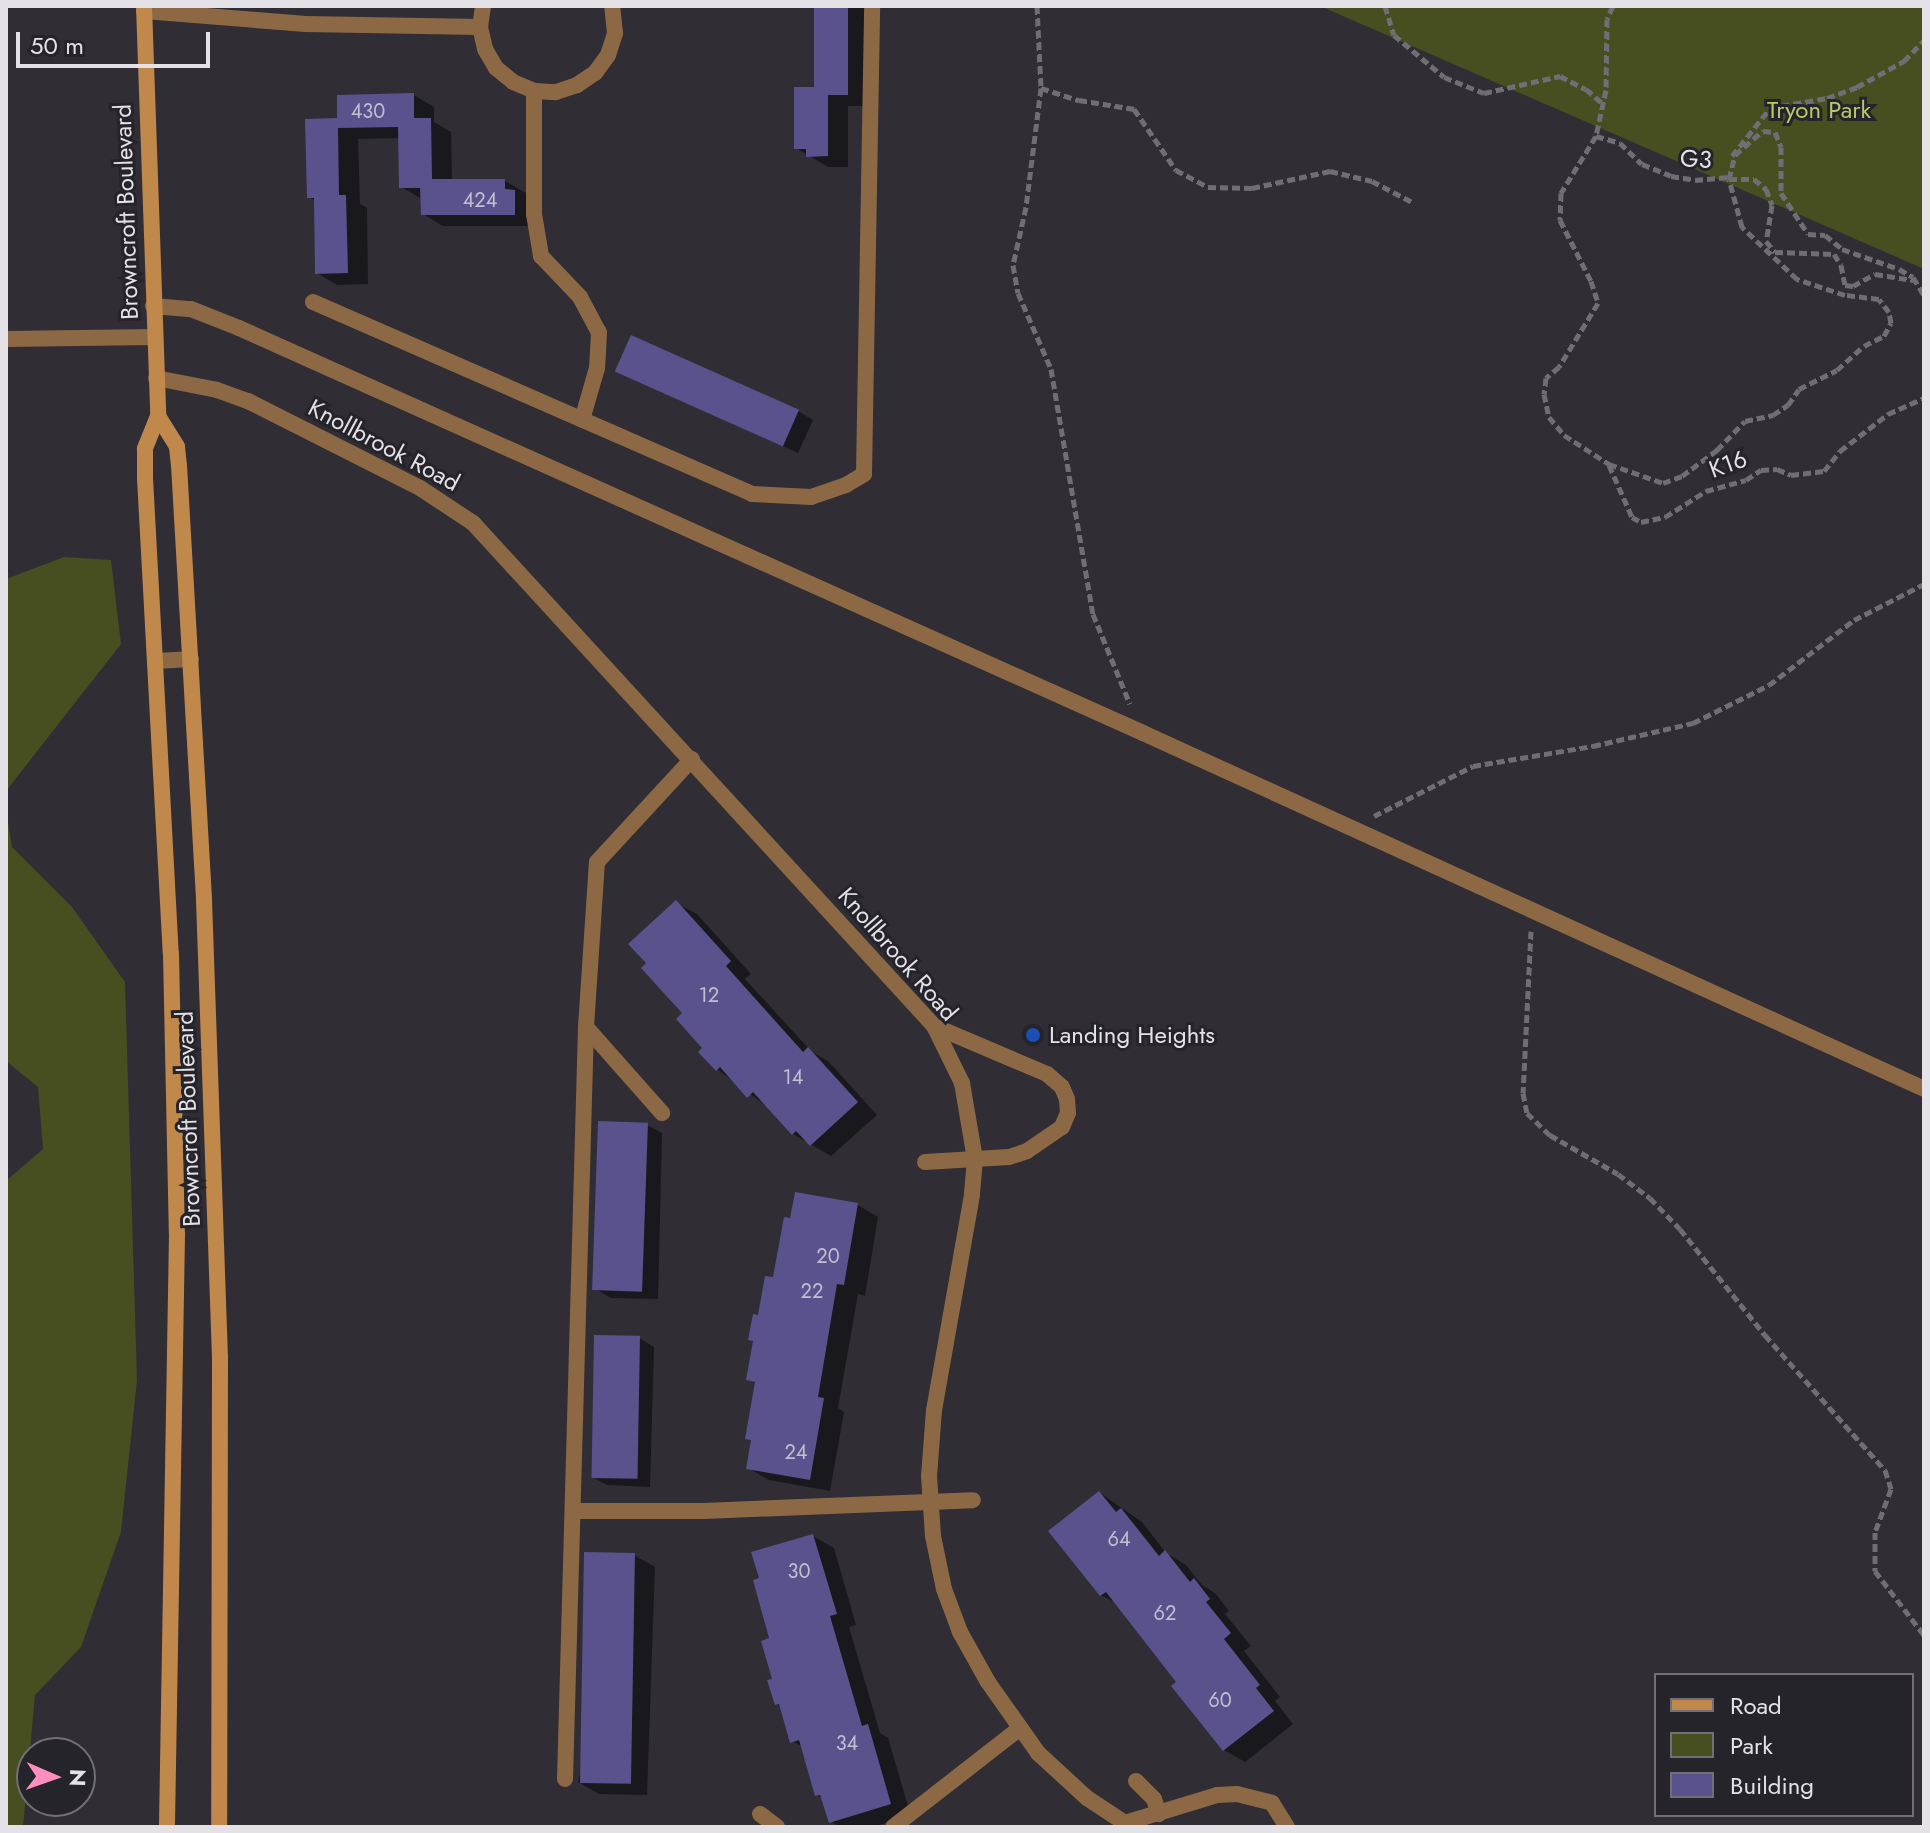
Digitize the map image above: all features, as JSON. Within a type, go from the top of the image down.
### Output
[{"type":"main road","name":"Browncroft Boulevard","points":[[144,8],[158,416],[145,449],[171,954],[177,1234],[167,1827]]},
{"type":"main road","name":"Browncroft Boulevard","points":[[158,416],[177,447],[191,659],[218,1284],[219,1827]]},
{"type":"street","points":[[483,6],[480,27],[485,49],[496,68],[513,82],[534,91],[556,92],[577,85],[595,73],[608,55],[615,33],[612,6]]},
{"type":"street","points":[[313,302],[752,494],[811,497],[846,485],[864,474],[872,6]]},
{"type":"street","points":[[144,8],[305,24],[480,27]]},
{"type":"street","points":[[534,91],[534,214],[541,256],[580,297],[599,332],[597,368],[582,420]]},
{"type":"street","points":[[153,306],[191,309],[239,328],[1143,733],[1924,1089]]},
{"type":"street","points":[[6,339],[154,337]]},
{"type":"street","name":"Knollbrook Road","points":[[156,378],[217,390],[248,401],[420,488],[456,511],[494,543],[934,1026],[962,1083],[975,1159],[972,1195],[934,1410],[930,1502],[944,1589],[960,1632],[1002,1706],[1054,1770],[1128,1825],[1217,1795],[1237,1794],[1272,1803],[1287,1827]]},
{"type":"street","points":[[155,661],[191,659]]},
{"type":"street","points":[[565,1779],[575,1511],[586,1027],[597,862],[692,759]]},
{"type":"street","points":[[925,1162],[1009,1157],[1027,1151],[1062,1127],[1068,1113],[1062,1087],[1047,1074],[934,1026]]},
{"type":"street","points":[[586,1027],[662,1113]]},
{"type":"street","points":[[575,1511],[689,1512],[973,1500]]},
{"type":"street","points":[[893,1827],[981,1762],[1020,1728]]},
{"type":"street","points":[[1136,1781],[1154,1799],[1159,1814]]},
{"type":"street","points":[[760,1814],[777,1827]]},
{"type":"path","points":[[1037,6],[1041,88],[1026,207],[1013,265],[1018,293],[1051,369],[1093,614],[1143,733]]},
{"type":"path","points":[[1385,6],[1394,35],[1444,77],[1484,93],[1560,76],[1586,89],[1604,104]]},
{"type":"path","points":[[1613,6],[1607,19],[1604,104],[1596,136],[1561,193],[1560,220],[1591,281],[1598,303],[1559,367],[1546,378],[1544,394],[1549,417],[1564,435],[1609,464],[1663,483],[1682,476],[1717,450],[1745,421],[1780,410],[1799,389],[1837,370],[1864,346],[1884,336],[1891,323],[1889,312],[1879,299],[1815,288],[1797,279],[1755,243],[1742,227],[1734,209],[1729,179],[1735,155],[1763,131],[1775,132],[1781,147],[1781,193],[1808,234],[1825,235],[1842,249],[1899,269],[1915,280],[1924,295]]},
{"type":"path","name":"G3","points":[[1596,136],[1620,143],[1642,164],[1671,176],[1729,179],[1733,152],[1770,108],[1827,98],[1857,87],[1904,61],[1924,40]]},
{"type":"path","points":[[1041,88],[1079,100],[1134,109],[1176,170],[1208,187],[1252,188],[1330,171],[1372,181],[1414,203]]},
{"type":"path","points":[[1729,179],[1754,179],[1766,189],[1772,205],[1766,241],[1775,252],[1834,254],[1841,265],[1845,285],[1853,286],[1875,274],[1915,280]]},
{"type":"path","name":"K16","points":[[1609,464],[1632,517],[1641,522],[1665,517],[1706,491],[1746,480],[1761,470],[1777,469],[1791,475],[1824,471],[1840,451],[1888,414],[1924,398]]},
{"type":"path","points":[[1352,828],[1473,766],[1593,746],[1706,718],[1769,685],[1854,620],[1924,584]]},
{"type":"path","points":[[1524,906],[1531,927],[1524,1030],[1523,1093],[1527,1113],[1550,1135],[1618,1174],[1650,1198],[1680,1229],[1765,1335],[1885,1470],[1891,1489],[1875,1532],[1875,1571],[1924,1635]]},
{"type":"green space","name":"Tryon Park","points":[[1320,6],[1924,6],[1924,269],[1876,248]]},
{"type":"green space","points":[[64,557],[111,560],[121,644],[6,791],[6,579]]},
{"type":"green space","points":[[6,809],[12,847],[72,907],[125,982],[137,1380],[121,1532],[81,1647],[35,1695],[31,1737],[16,1737],[16,1817],[24,1817],[23,1827],[6,1827],[6,1181],[43,1149],[38,1087],[6,1061]]},
{"type":"building","points":[[814,6],[848,6],[848,95],[828,95],[828,156],[806,157],[806,149],[794,149],[794,87],[814,87]]},
{"type":"building","points":[[414,93],[414,118],[431,118],[432,179],[505,179],[505,189],[515,190],[515,215],[421,215],[420,188],[399,188],[398,127],[338,128],[339,195],[346,195],[348,273],[315,274],[314,198],[307,198],[305,119],[337,118],[337,95]]},
{"type":"building","points":[[631,335],[799,410],[783,446],[615,372]]},
{"type":"building","points":[[676,900],[731,961],[726,966],[803,1052],[808,1047],[858,1102],[810,1146],[796,1131],[792,1135],[753,1092],[747,1098],[720,1067],[716,1071],[698,1052],[702,1048],[676,1019],[682,1013],[641,968],[646,963],[628,944]]},
{"type":"building","points":[[598,1121],[648,1123],[642,1292],[592,1290]]},
{"type":"building","points":[[795,1192],[858,1203],[844,1285],[837,1284],[818,1397],[824,1398],[810,1480],[746,1469],[751,1440],[745,1439],[755,1382],[746,1380],[753,1341],[748,1340],[753,1314],[758,1315],[765,1276],[773,1277],[784,1217],[790,1218]]},
{"type":"building","points":[[594,1335],[640,1336],[637,1479],[592,1478]]},
{"type":"building","points":[[1099,1491],[1116,1512],[1121,1508],[1159,1556],[1165,1550],[1190,1582],[1194,1578],[1210,1599],[1206,1602],[1231,1633],[1224,1639],[1260,1685],[1256,1688],[1274,1711],[1223,1751],[1171,1686],[1176,1682],[1106,1592],[1100,1596],[1048,1531]]},
{"type":"building","points":[[813,1534],[837,1614],[830,1616],[862,1726],[868,1724],[891,1804],[829,1823],[820,1795],[815,1796],[799,1740],[790,1743],[779,1704],[775,1705],[767,1680],[772,1679],[761,1641],[769,1638],[753,1580],[759,1578],[751,1552]]},
{"type":"building","points":[[584,1552],[635,1553],[631,1784],[580,1783]]},
{"type":"place","name":"Landing Heights","points":[[1033,1035]]}]
